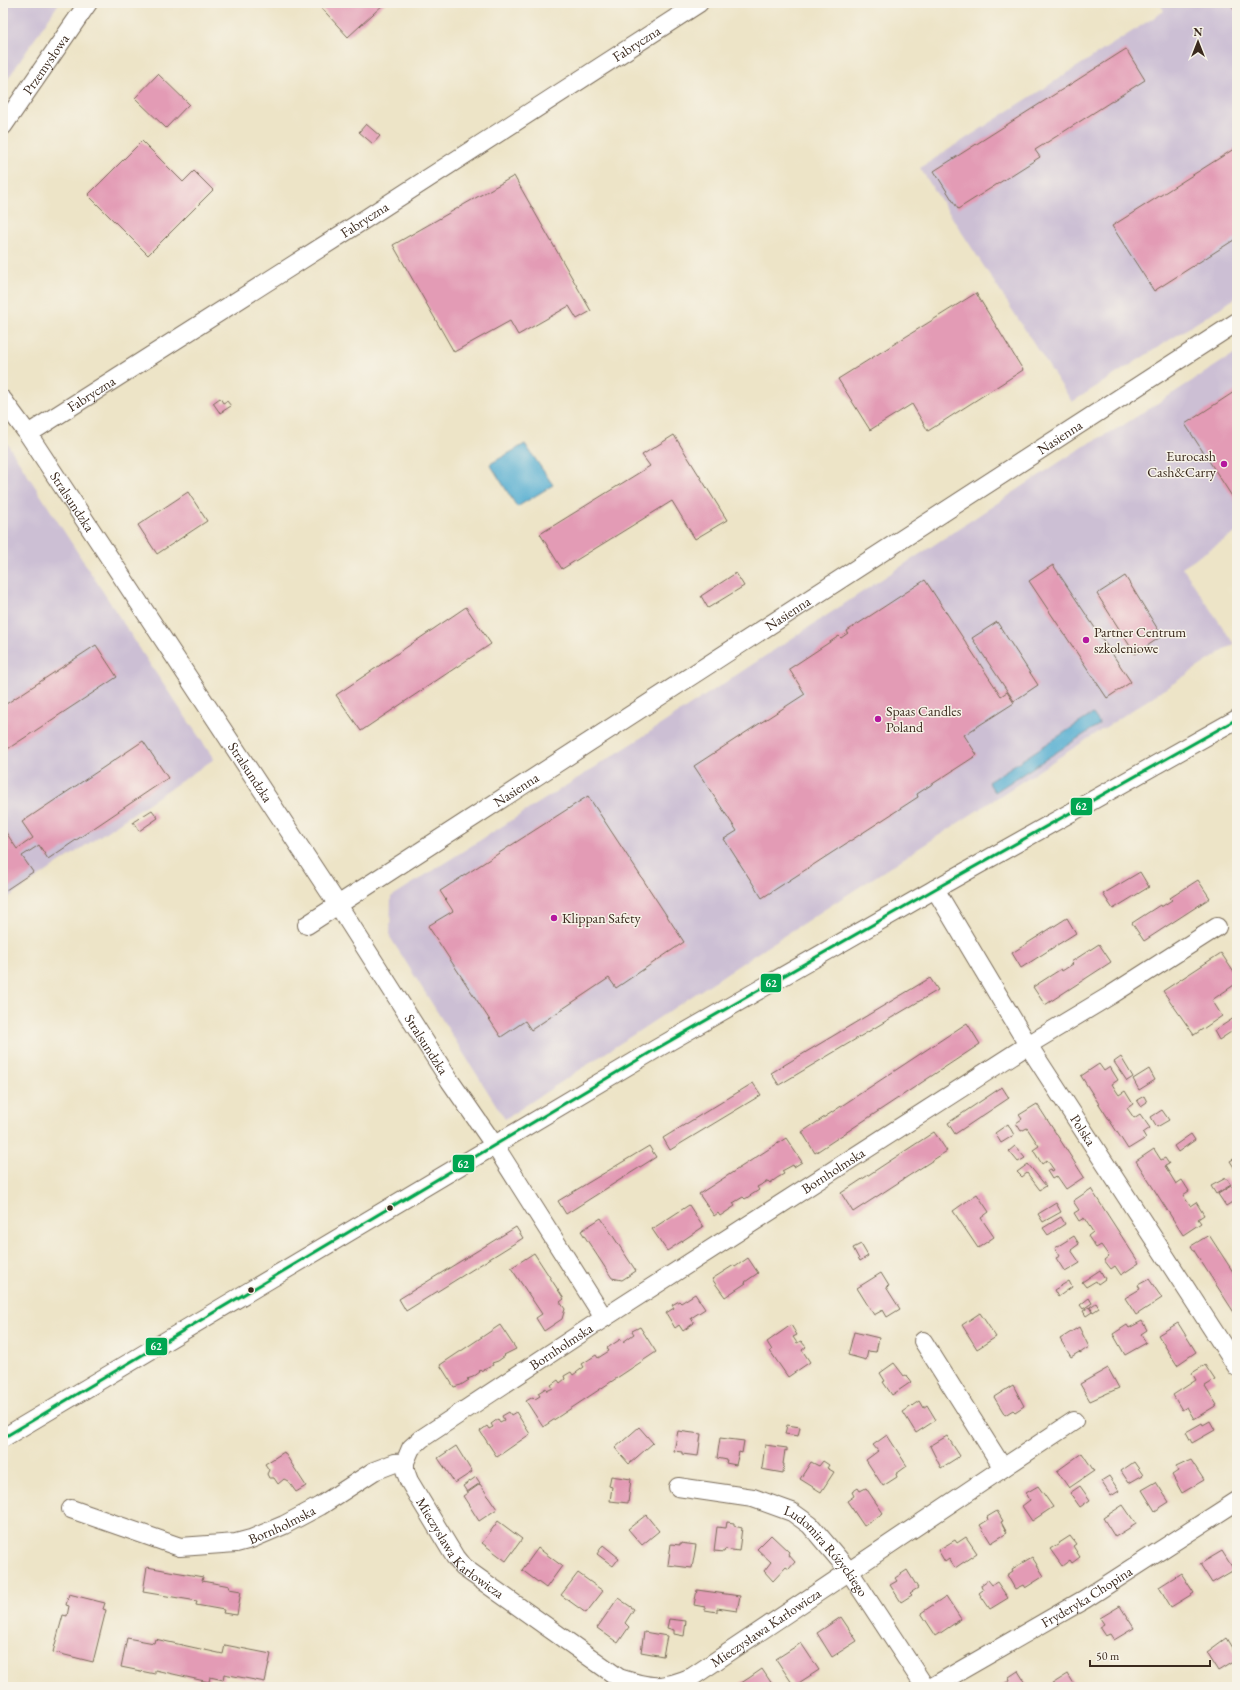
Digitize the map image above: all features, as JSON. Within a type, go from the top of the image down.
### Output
[{"type":"street","name":"Przemysłowa","points":[[3,126],[88,3]]},
{"type":"street","name":"Fabryczna","points":[[28,434],[699,3]]},
{"type":"street","name":"Nasienna","points":[[307,925],[1237,322]]},
{"type":"street","name":"Stralsundzka","points":[[3,400],[28,434],[338,905],[450,1081],[495,1146],[604,1318]]},
{"type":"street","points":[[3,1438],[663,1046],[935,889],[1237,719]]},
{"type":"street","name":"Polska","points":[[935,889],[1028,1045],[1237,1367]]},
{"type":"street","name":"Bornholmska","points":[[71,1508],[180,1547],[236,1542],[252,1539],[284,1525],[320,1506],[374,1471],[395,1463],[405,1462],[410,1448],[421,1439],[604,1318],[1028,1045],[1111,995],[1217,927]]},
{"type":"street","points":[[923,1341],[1003,1468]]},
{"type":"street","name":"Mieczysława Karłowicza","points":[[405,1462],[405,1470],[409,1481],[455,1557],[463,1567],[619,1678],[637,1684],[658,1686],[673,1685],[692,1677],[1074,1421]]},
{"type":"street","name":"Ludomira Różyckiego","points":[[678,1487],[754,1498],[792,1512],[810,1525],[849,1571],[925,1687]]},
{"type":"street","name":"Fryderyka Chopina","points":[[932,1687],[1085,1599],[1236,1503]]},
{"type":"shaded area","points":[[3,3],[59,3],[3,86]]},
{"type":"shaded area","points":[[1160,3],[1237,3],[1237,297],[1072,402],[920,168],[1164,11]]},
{"type":"shaded area","points":[[1237,352],[1237,532],[1182,567],[1234,644],[762,950],[505,1119],[390,937],[391,897],[630,745],[1084,446],[1122,426]]},
{"type":"shaded area","points":[[3,437],[151,666],[214,759],[3,901]]},
{"type":"water","points":[[525,444],[553,485],[517,507],[490,464]]},
{"type":"water","points":[[1093,714],[1100,724],[995,792],[988,782]]},
{"type":"building","points":[[317,3],[385,3],[348,37]]},
{"type":"building","points":[[1230,3],[1237,3],[1237,14]]},
{"type":"building","points":[[1126,49],[1145,80],[1035,150],[1040,157],[958,209],[934,171]]},
{"type":"building","points":[[158,74],[189,104],[166,128],[135,98]]},
{"type":"building","points":[[366,124],[380,136],[373,144],[359,132]]},
{"type":"building","points":[[142,141],[183,182],[194,171],[213,190],[148,255],[88,195]]},
{"type":"building","points":[[1237,147],[1237,238],[1154,291],[1112,226]]},
{"type":"building","points":[[514,176],[591,311],[577,319],[569,306],[518,335],[510,321],[454,352],[393,245]]},
{"type":"building","points":[[976,293],[1023,370],[928,431],[912,404],[870,430],[838,379]]},
{"type":"building","name":"Eurocash Cash&Carry","points":[[1237,390],[1237,504],[1185,424]]},
{"type":"building","points":[[220,398],[223,403],[227,401],[231,406],[220,413],[213,403]]},
{"type":"building","points":[[674,435],[727,520],[695,539],[672,501],[562,569],[540,534],[650,466],[642,455]]},
{"type":"building","points":[[188,492],[207,521],[157,554],[138,525]]},
{"type":"building","name":"Partner Centrum szkoleniowe","points":[[1053,565],[1131,682],[1107,698],[1029,581]]},
{"type":"building","points":[[736,573],[744,586],[708,608],[701,596]]},
{"type":"building","points":[[1125,576],[1162,636],[1135,654],[1097,594]]},
{"type":"building","name":"Spaas Candles Poland","points":[[925,580],[1001,696],[1007,692],[1014,703],[964,735],[977,755],[917,794],[918,797],[762,898],[724,839],[737,831],[694,766],[805,694],[789,669],[839,636],[841,638],[848,633],[847,631]]},
{"type":"building","points":[[466,607],[491,644],[361,731],[336,695]]},
{"type":"building","points":[[997,622],[1038,685],[1014,701],[972,638]]},
{"type":"building","points":[[96,645],[117,677],[3,752],[3,706]]},
{"type":"building","points":[[143,741],[168,778],[48,859],[39,845],[22,856],[33,872],[3,892],[3,828],[17,849],[33,838],[22,822]]},
{"type":"building","name":"Klippan Safety","points":[[588,796],[684,942],[616,988],[609,978],[531,1030],[525,1021],[501,1037],[428,926],[453,911],[440,891]]},
{"type":"building","points":[[152,810],[158,818],[139,831],[133,822]]},
{"type":"building","points":[[1140,872],[1149,887],[1113,909],[1103,894]]},
{"type":"building","points":[[1198,880],[1210,898],[1144,941],[1132,923],[1160,905],[1161,907],[1172,900],[1170,898]]},
{"type":"building","points":[[1067,918],[1076,933],[1021,968],[1012,953]]},
{"type":"building","points":[[1099,944],[1111,962],[1045,1005],[1033,987],[1061,969],[1062,971],[1073,964],[1071,962]]},
{"type":"building","points":[[1221,953],[1237,977],[1237,983],[1212,1000],[1222,1016],[1194,1035],[1163,991]]},
{"type":"building","points":[[930,978],[938,990],[779,1085],[771,1073]]},
{"type":"building","points":[[1237,1016],[1237,1028],[1219,1040],[1214,1031]]},
{"type":"building","points":[[967,1023],[980,1044],[815,1153],[802,1132]]},
{"type":"building","points":[[1121,1057],[1133,1077],[1127,1081],[1114,1062]]},
{"type":"building","points":[[1099,1064],[1104,1071],[1110,1067],[1118,1080],[1112,1084],[1115,1089],[1119,1095],[1125,1091],[1133,1104],[1127,1108],[1134,1118],[1140,1114],[1150,1128],[1143,1133],[1146,1138],[1128,1149],[1081,1076]]},
{"type":"building","points":[[1149,1069],[1155,1080],[1139,1090],[1133,1079]]},
{"type":"building","points":[[753,1083],[761,1095],[670,1150],[663,1138]]},
{"type":"building","points":[[1002,1087],[1009,1098],[955,1134],[948,1123]]},
{"type":"building","points":[[1144,1096],[1147,1102],[1141,1106],[1137,1100]]},
{"type":"building","points":[[1037,1104],[1084,1177],[1066,1189],[1057,1176],[1052,1179],[1047,1171],[1051,1169],[1052,1171],[1054,1170],[1047,1160],[1042,1164],[1033,1150],[1039,1146],[1027,1128],[1021,1131],[1016,1123],[1022,1119],[1019,1115]]},
{"type":"building","points":[[1162,1110],[1169,1120],[1157,1127],[1151,1117]]},
{"type":"building","points":[[1008,1124],[1014,1135],[1001,1143],[995,1133]]},
{"type":"building","points":[[934,1132],[947,1151],[853,1212],[841,1193]]},
{"type":"building","points":[[1191,1134],[1195,1140],[1178,1152],[1174,1146]]},
{"type":"building","points":[[786,1138],[802,1162],[794,1167],[793,1165],[782,1171],[784,1174],[770,1183],[768,1181],[757,1187],[759,1190],[745,1199],[743,1197],[733,1203],[735,1206],[720,1216],[718,1213],[714,1216],[699,1194]]},
{"type":"building","points":[[649,1146],[656,1157],[566,1214],[558,1201]]},
{"type":"building","points":[[1015,1146],[1025,1158],[1018,1162],[1009,1151]]},
{"type":"building","points":[[1154,1149],[1161,1160],[1165,1158],[1169,1164],[1165,1166],[1176,1184],[1182,1180],[1189,1191],[1183,1195],[1190,1206],[1196,1202],[1204,1215],[1198,1219],[1201,1223],[1183,1235],[1136,1161]]},
{"type":"building","points":[[1237,1157],[1237,1172],[1230,1161]]},
{"type":"building","points":[[1028,1164],[1046,1186],[1040,1190],[1027,1173],[1022,1177],[1017,1172]]},
{"type":"building","points":[[1226,1178],[1231,1185],[1216,1194],[1211,1186]]},
{"type":"building","points":[[1231,1186],[1237,1195],[1237,1199],[1226,1206],[1218,1194]]},
{"type":"building","points":[[1091,1189],[1139,1263],[1121,1275],[1115,1266],[1111,1269],[1104,1260],[1109,1256],[1101,1245],[1096,1248],[1088,1236],[1093,1232],[1084,1218],[1079,1221],[1074,1213],[1079,1210],[1073,1201]]},
{"type":"building","points":[[977,1194],[989,1212],[981,1218],[994,1237],[978,1248],[953,1211]]},
{"type":"building","points":[[1056,1203],[1061,1212],[1043,1222],[1038,1214]]},
{"type":"building","points":[[689,1205],[703,1227],[667,1251],[652,1229]]},
{"type":"building","points":[[1061,1217],[1065,1224],[1048,1235],[1043,1228]]},
{"type":"building","points":[[601,1218],[636,1271],[622,1280],[612,1278],[581,1231]]},
{"type":"building","points":[[516,1227],[523,1238],[406,1311],[399,1299]]},
{"type":"building","points":[[1209,1235],[1237,1278],[1237,1317],[1191,1246]]},
{"type":"building","points":[[1074,1236],[1079,1244],[1071,1250],[1080,1263],[1065,1272],[1056,1258],[1060,1256],[1055,1248]]},
{"type":"building","points":[[861,1244],[868,1256],[860,1261],[853,1248]]},
{"type":"building","points":[[534,1253],[564,1299],[560,1302],[565,1309],[562,1319],[544,1331],[536,1318],[542,1314],[511,1268]]},
{"type":"building","points":[[748,1258],[758,1273],[725,1297],[712,1279],[734,1265],[735,1267]]},
{"type":"building","points":[[1100,1270],[1105,1279],[1098,1284],[1096,1281],[1086,1287],[1082,1282]]},
{"type":"building","points":[[881,1273],[889,1286],[886,1287],[900,1309],[887,1317],[883,1310],[874,1315],[857,1288]]},
{"type":"building","points":[[1149,1279],[1162,1298],[1136,1315],[1125,1298],[1140,1289],[1138,1285]]},
{"type":"building","points":[[1069,1281],[1072,1287],[1058,1297],[1054,1290]]},
{"type":"building","points":[[695,1294],[705,1309],[691,1318],[694,1323],[683,1331],[679,1325],[675,1328],[666,1313],[674,1308],[672,1305],[679,1301],[681,1303]]},
{"type":"building","points":[[1089,1298],[1092,1303],[1083,1309],[1080,1305]]},
{"type":"building","points":[[1096,1303],[1099,1308],[1093,1312],[1090,1307]]},
{"type":"building","points":[[1089,1307],[1092,1312],[1086,1316],[1083,1311]]},
{"type":"building","points":[[980,1313],[996,1337],[977,1349],[962,1325]]},
{"type":"building","points":[[1142,1321],[1147,1330],[1141,1334],[1146,1343],[1125,1355],[1113,1334],[1127,1325],[1129,1328]]},
{"type":"building","points":[[1178,1323],[1196,1352],[1177,1365],[1158,1335]]},
{"type":"building","points":[[500,1325],[516,1349],[504,1355],[505,1356],[498,1361],[492,1363],[493,1365],[479,1371],[480,1372],[467,1379],[469,1380],[461,1385],[454,1387],[440,1365]]},
{"type":"building","points":[[791,1325],[797,1335],[793,1337],[797,1343],[801,1341],[806,1347],[802,1350],[810,1362],[788,1377],[770,1351],[772,1350],[767,1342]]},
{"type":"building","points":[[640,1327],[656,1352],[543,1427],[526,1401],[533,1397],[535,1399],[540,1396],[538,1393],[546,1388],[547,1391],[553,1388],[551,1385],[558,1380],[560,1383],[565,1379],[564,1376],[571,1372],[573,1375],[584,1367],[582,1364],[596,1355],[598,1358],[609,1351],[607,1348],[621,1339],[623,1342],[634,1334],[632,1331]]},
{"type":"building","points":[[1079,1327],[1089,1347],[1071,1357],[1060,1339]]},
{"type":"building","points":[[854,1332],[879,1338],[876,1352],[868,1351],[866,1360],[848,1355]]},
{"type":"building","points":[[894,1363],[904,1376],[906,1375],[911,1382],[892,1395],[883,1382],[885,1381],[880,1373]]},
{"type":"building","points":[[1205,1365],[1215,1380],[1205,1386],[1217,1405],[1194,1419],[1187,1407],[1182,1410],[1173,1395],[1196,1380],[1192,1373]]},
{"type":"building","points":[[1108,1368],[1119,1388],[1090,1401],[1080,1384]]},
{"type":"building","points":[[1013,1385],[1024,1406],[1015,1412],[1013,1410],[1005,1415],[994,1397]]},
{"type":"building","points":[[919,1401],[923,1408],[927,1405],[936,1420],[916,1433],[903,1412]]},
{"type":"building","points":[[509,1412],[511,1415],[516,1412],[530,1434],[497,1457],[480,1431],[487,1426],[489,1429],[493,1427],[491,1424],[498,1419],[500,1422],[504,1420],[502,1416]]},
{"type":"building","points":[[1210,1421],[1215,1430],[1192,1443],[1186,1432],[1202,1423],[1203,1425]]},
{"type":"building","points":[[787,1425],[800,1427],[798,1436],[785,1434]]},
{"type":"building","points":[[639,1427],[653,1443],[629,1464],[615,1448]]},
{"type":"building","points":[[678,1431],[701,1434],[698,1456],[682,1454],[682,1452],[674,1451]]},
{"type":"building","points":[[887,1435],[907,1466],[896,1474],[897,1477],[883,1486],[866,1460],[878,1451],[873,1445]]},
{"type":"building","points":[[947,1436],[960,1456],[941,1468],[930,1446]]},
{"type":"building","points":[[720,1438],[744,1441],[742,1453],[739,1452],[736,1465],[726,1463],[727,1460],[717,1458]]},
{"type":"building","points":[[765,1445],[787,1448],[787,1451],[785,1450],[783,1473],[761,1469]]},
{"type":"building","points":[[456,1446],[472,1472],[455,1483],[438,1458]]},
{"type":"building","points":[[284,1452],[306,1486],[296,1492],[288,1481],[284,1479],[278,1484],[274,1478],[269,1478],[267,1474],[269,1470],[265,1464]]},
{"type":"building","points":[[1082,1453],[1094,1471],[1069,1488],[1057,1471]]},
{"type":"building","points":[[1191,1460],[1204,1480],[1182,1493],[1172,1475],[1178,1471],[1176,1467]]},
{"type":"building","points":[[823,1461],[829,1465],[827,1468],[834,1472],[821,1492],[800,1479],[811,1462],[819,1466]]},
{"type":"building","points":[[1134,1462],[1143,1475],[1129,1483],[1121,1471]]},
{"type":"building","points":[[611,1476],[631,1479],[628,1503],[610,1501],[612,1487],[609,1486]]},
{"type":"building","points":[[1109,1476],[1119,1491],[1111,1496],[1101,1481]]},
{"type":"building","points":[[476,1477],[480,1483],[467,1492],[463,1486]]},
{"type":"building","points":[[1156,1482],[1169,1502],[1155,1511],[1142,1490]]},
{"type":"building","points":[[480,1484],[497,1509],[479,1521],[463,1496]]},
{"type":"building","points":[[1038,1486],[1053,1507],[1032,1521],[1022,1506],[1030,1500],[1026,1493]]},
{"type":"building","points":[[1080,1486],[1090,1500],[1080,1507],[1070,1493]]},
{"type":"building","points":[[858,1488],[860,1491],[866,1488],[883,1513],[864,1526],[847,1501],[854,1496],[852,1492]]},
{"type":"building","points":[[1123,1505],[1136,1524],[1115,1537],[1103,1518]]},
{"type":"building","points":[[997,1511],[1003,1521],[1001,1522],[1007,1533],[991,1543],[980,1525],[988,1520],[987,1517]]},
{"type":"building","points":[[646,1515],[659,1531],[642,1545],[628,1529]]},
{"type":"building","points":[[498,1521],[522,1539],[506,1561],[482,1543]]},
{"type":"building","points":[[727,1522],[734,1523],[734,1526],[742,1528],[739,1551],[725,1549],[724,1552],[714,1551],[717,1527],[726,1528]]},
{"type":"building","points":[[771,1535],[789,1552],[788,1554],[795,1562],[789,1569],[786,1567],[773,1581],[764,1571],[771,1562],[757,1549]]},
{"type":"building","points":[[1070,1536],[1076,1544],[1073,1546],[1080,1557],[1072,1563],[1070,1560],[1062,1566],[1050,1549]]},
{"type":"building","points":[[966,1537],[977,1553],[955,1568],[949,1559],[945,1562],[938,1550],[955,1540],[957,1543]]},
{"type":"building","points":[[680,1543],[696,1545],[692,1568],[668,1565],[671,1544],[680,1545]]},
{"type":"building","points":[[603,1545],[619,1558],[613,1566],[597,1554]]},
{"type":"building","points":[[538,1548],[562,1566],[546,1588],[522,1570]]},
{"type":"building","points":[[1222,1551],[1234,1570],[1212,1583],[1200,1564]]},
{"type":"building","points":[[1032,1557],[1044,1576],[1025,1588],[1023,1585],[1015,1589],[1007,1575],[1013,1571],[1012,1569]]},
{"type":"building","points":[[147,1567],[203,1577],[202,1581],[230,1586],[229,1589],[241,1591],[237,1615],[223,1613],[224,1610],[196,1605],[197,1601],[143,1592]]},
{"type":"building","points":[[907,1570],[918,1588],[910,1593],[912,1595],[901,1602],[890,1585],[897,1581],[895,1578]]},
{"type":"building","points":[[578,1573],[603,1591],[586,1613],[561,1595]]},
{"type":"building","points":[[1181,1573],[1194,1593],[1171,1607],[1159,1587]]},
{"type":"building","points":[[988,1580],[992,1585],[997,1582],[1008,1598],[990,1609],[979,1593],[983,1590],[981,1585]]},
{"type":"building","points":[[697,1590],[740,1596],[737,1611],[717,1608],[717,1612],[705,1610],[705,1607],[694,1605]]},
{"type":"building","points":[[69,1594],[105,1603],[103,1609],[106,1610],[93,1662],[53,1652],[63,1615],[67,1616],[69,1606],[66,1605]]},
{"type":"building","points":[[946,1596],[961,1619],[936,1636],[921,1613]]},
{"type":"building","points":[[618,1598],[634,1609],[625,1623],[629,1627],[618,1643],[597,1628]]},
{"type":"building","points":[[1120,1606],[1134,1628],[1114,1640],[1110,1634],[1105,1636],[1099,1627],[1104,1624],[1100,1618]]},
{"type":"building","points":[[841,1617],[857,1641],[832,1657],[817,1633]]},
{"type":"building","points":[[669,1619],[686,1621],[684,1636],[674,1634],[674,1630],[667,1628]]},
{"type":"building","points":[[644,1632],[667,1636],[663,1656],[641,1652]]},
{"type":"building","points":[[127,1638],[154,1643],[155,1639],[223,1654],[225,1645],[271,1654],[265,1682],[224,1674],[223,1680],[210,1677],[209,1682],[155,1670],[155,1674],[121,1667]]},
{"type":"building","points":[[1226,1638],[1237,1656],[1237,1660],[1219,1671],[1207,1652]]},
{"type":"building","points":[[801,1643],[819,1670],[794,1686],[776,1659]]},
{"type":"building","points":[[762,1669],[774,1687],[735,1687],[749,1678]]},
{"type":"building","points":[[1018,1671],[1028,1687],[999,1687],[1010,1680],[1009,1677]]},
{"type":"building","points":[[1068,1674],[1076,1687],[1049,1686]]},
{"type":"transit line","name":"62","points":[[3,1438],[656,1049],[935,889],[1237,719]]},
{"type":"place","name":"Eurocash Cash&Carry","points":[[1224,464]]},
{"type":"place","name":"Partner Centrum szkoleniowe","points":[[1086,640]]},
{"type":"place","name":"Spaas Candles Poland","points":[[878,719]]},
{"type":"place","name":"Klippan Safety","points":[[554,918]]}]
